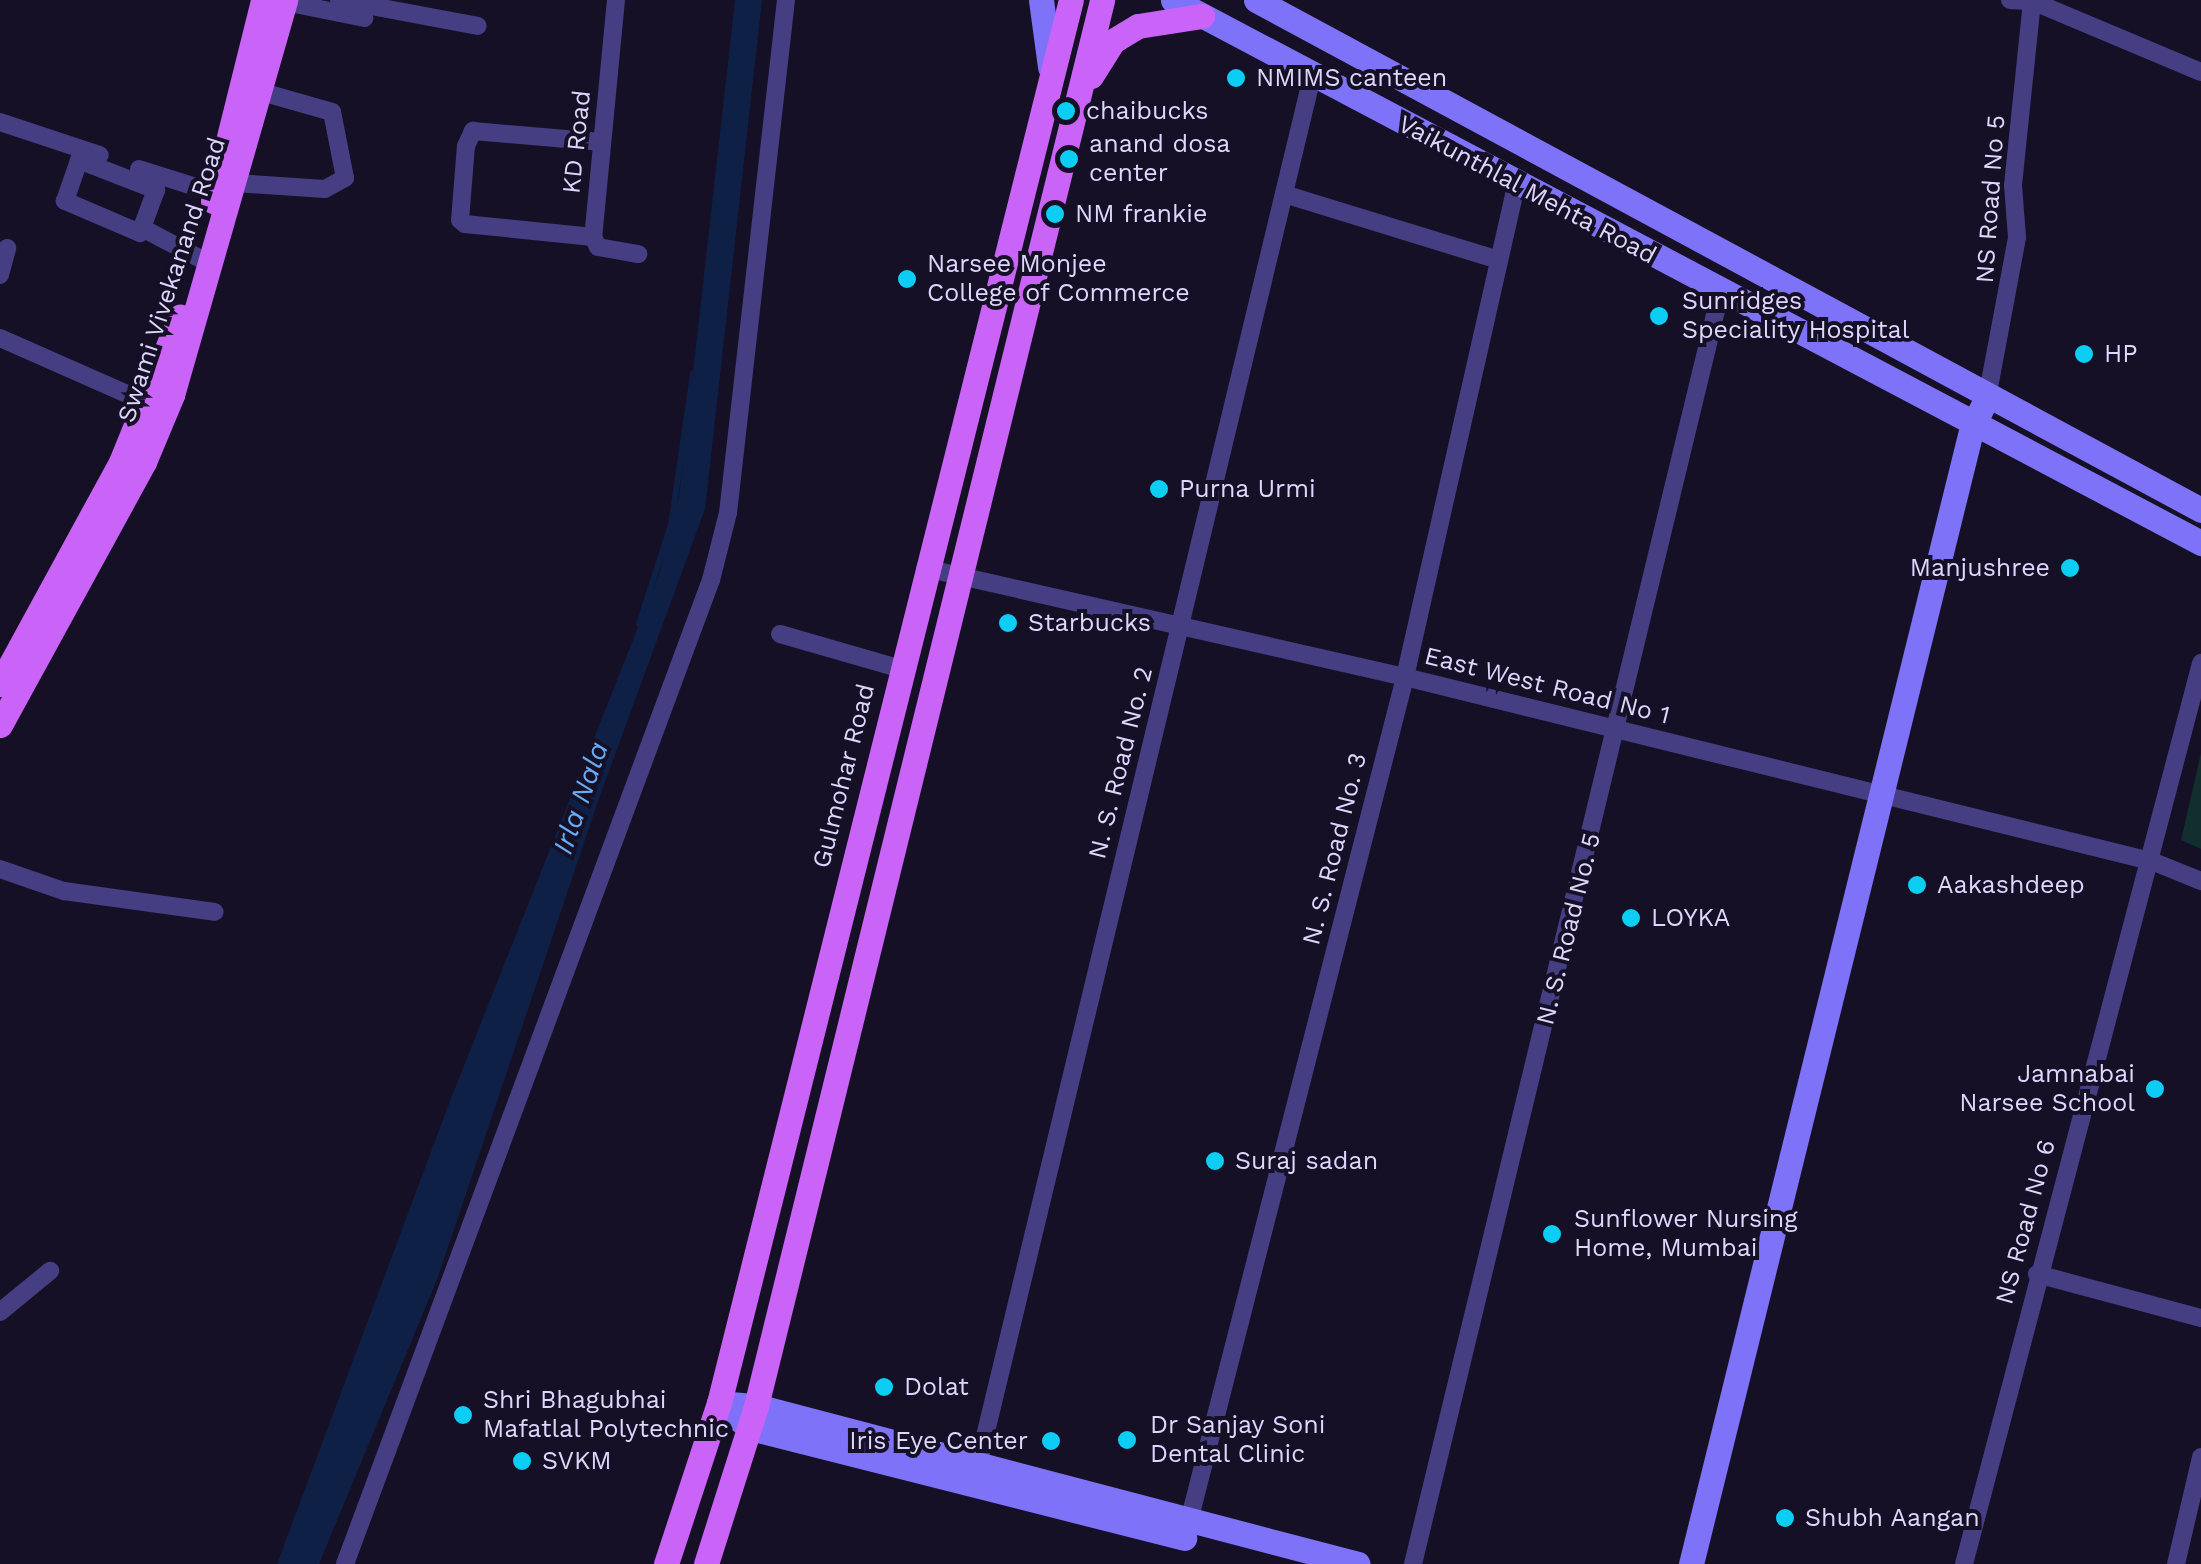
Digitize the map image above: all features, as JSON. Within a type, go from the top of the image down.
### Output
[{"type":"main road","name":"Gulmohar Road","points":[[666,1564],[719,1404],[925,568],[1071,0]]},
{"type":"main road","points":[[706,1564],[753,1417],[965,577],[1102,0]]},
{"type":"main road","name":"Swami Vivekanand Road","points":[[0,684],[120,462],[145,402],[262,92],[278,1]]},
{"type":"main road","name":"Swami Vivekanand Road","points":[[0,725],[144,462],[172,395],[278,1]]},
{"type":"main road","points":[[1081,91],[1113,41],[1138,26],[1202,16]]},
{"type":"main road","points":[[978,361],[1014,370]]},
{"type":"street","points":[[339,0],[478,26]]},
{"type":"street","name":"KD Road","points":[[593,237],[616,0]]},
{"type":"street","points":[[345,1564],[711,580],[728,513],[786,0]]},
{"type":"street","points":[[1042,0],[1050,82]]},
{"type":"street","name":"Vaikunthlal Mehta Road","points":[[1173,0],[1972,427],[2201,542]]},
{"type":"street","name":"Vaikunthlal Mehta Road","points":[[1256,0],[2201,510]]},
{"type":"street","points":[[2010,0],[2032,1],[2201,72]]},
{"type":"street","points":[[278,1],[364,18]]},
{"type":"street","name":"NS Road No 5","points":[[1988,398],[2017,237],[2013,185],[2032,1]]},
{"type":"street","name":"N. S. Road No. 2","points":[[978,1465],[1313,73]]},
{"type":"street","points":[[0,122],[225,188],[325,190],[344,178],[332,112],[262,92]]},
{"type":"street","points":[[602,142],[473,131],[466,146],[460,220],[465,224],[593,237],[598,248],[638,254]]},
{"type":"street","points":[[79,160],[152,185],[156,194],[144,229],[136,234],[65,201],[79,160]]},
{"type":"street","name":"N. S. Road No. 3","points":[[1188,1521],[1406,677],[1516,186]]},
{"type":"street","points":[[1284,194],[1500,260]]},
{"type":"street","points":[[144,229],[199,258]]},
{"type":"street","points":[[0,275],[7,248]]},
{"type":"street","name":"N. S. Road No. 5","points":[[1413,1564],[1618,730],[1720,294]]},
{"type":"street","points":[[0,338],[145,402]]},
{"type":"street","points":[[1692,1564],[1972,427],[1988,398]]},
{"type":"street","name":"East West Road No 1","points":[[925,568],[1406,677],[2154,862],[2201,882]]},
{"type":"street","points":[[780,634],[901,669]]},
{"type":"street","name":"NS Road No 6","points":[[1964,1564],[2037,1274],[2154,862],[2201,663]]},
{"type":"street","points":[[0,869],[64,891],[215,912]]},
{"type":"street","points":[[0,1312],[50,1272]]},
{"type":"street","points":[[2037,1274],[2201,1318]]},
{"type":"street","points":[[719,1404],[753,1417],[1291,1564]]},
{"type":"street","points":[[753,1417],[978,1465],[1358,1564]]},
{"type":"street","points":[[2176,1564],[2201,1458]]},
{"type":"green space","points":[[2201,753],[2201,849],[2181,840]]},
{"type":"water","points":[[735,0],[762,0],[705,509],[598,801],[438,1277],[319,1564],[277,1564],[450,1101],[660,572],[679,497]]},
{"type":"waterway","name":"Irla Nala","points":[[639,624],[671,525],[693,374]]},
{"type":"place","name":"NMIMS canteen","points":[[1236,78]]},
{"type":"place","name":"chaibucks","points":[[1066,111]]},
{"type":"place","name":"anand dosa center","points":[[1069,159]]},
{"type":"place","name":"NM frankie","points":[[1055,214]]},
{"type":"place","name":"Narsee Monjee College of Commerce","points":[[907,279]]},
{"type":"place","name":"Sunridges Speciality Hospital","points":[[1659,316]]},
{"type":"place","name":"HP","points":[[2084,354]]},
{"type":"place","name":"Purna Urmi","points":[[1159,489]]},
{"type":"place","name":"Manjushree","points":[[2070,568]]},
{"type":"place","name":"Starbucks","points":[[1008,623]]},
{"type":"place","name":"Aakashdeep","points":[[1917,885]]},
{"type":"place","name":"LOYKA","points":[[1631,918]]},
{"type":"place","name":"Jamnabai Narsee School","points":[[2155,1089]]},
{"type":"place","name":"Suraj sadan","points":[[1215,1161]]},
{"type":"place","name":"Sunflower Nursing Home, Mumbai","points":[[1552,1234]]},
{"type":"place","name":"Dolat","points":[[884,1387]]},
{"type":"place","name":"Shri Bhagubhai Mafatlal Polytechnic","points":[[463,1415]]},
{"type":"place","name":"Dr Sanjay Soni Dental Clinic","points":[[1127,1440]]},
{"type":"place","name":"Iris Eye Center","points":[[1051,1441]]},
{"type":"place","name":"SVKM","points":[[522,1461]]},
{"type":"place","name":"Shubh Aangan","points":[[1785,1518]]}]
